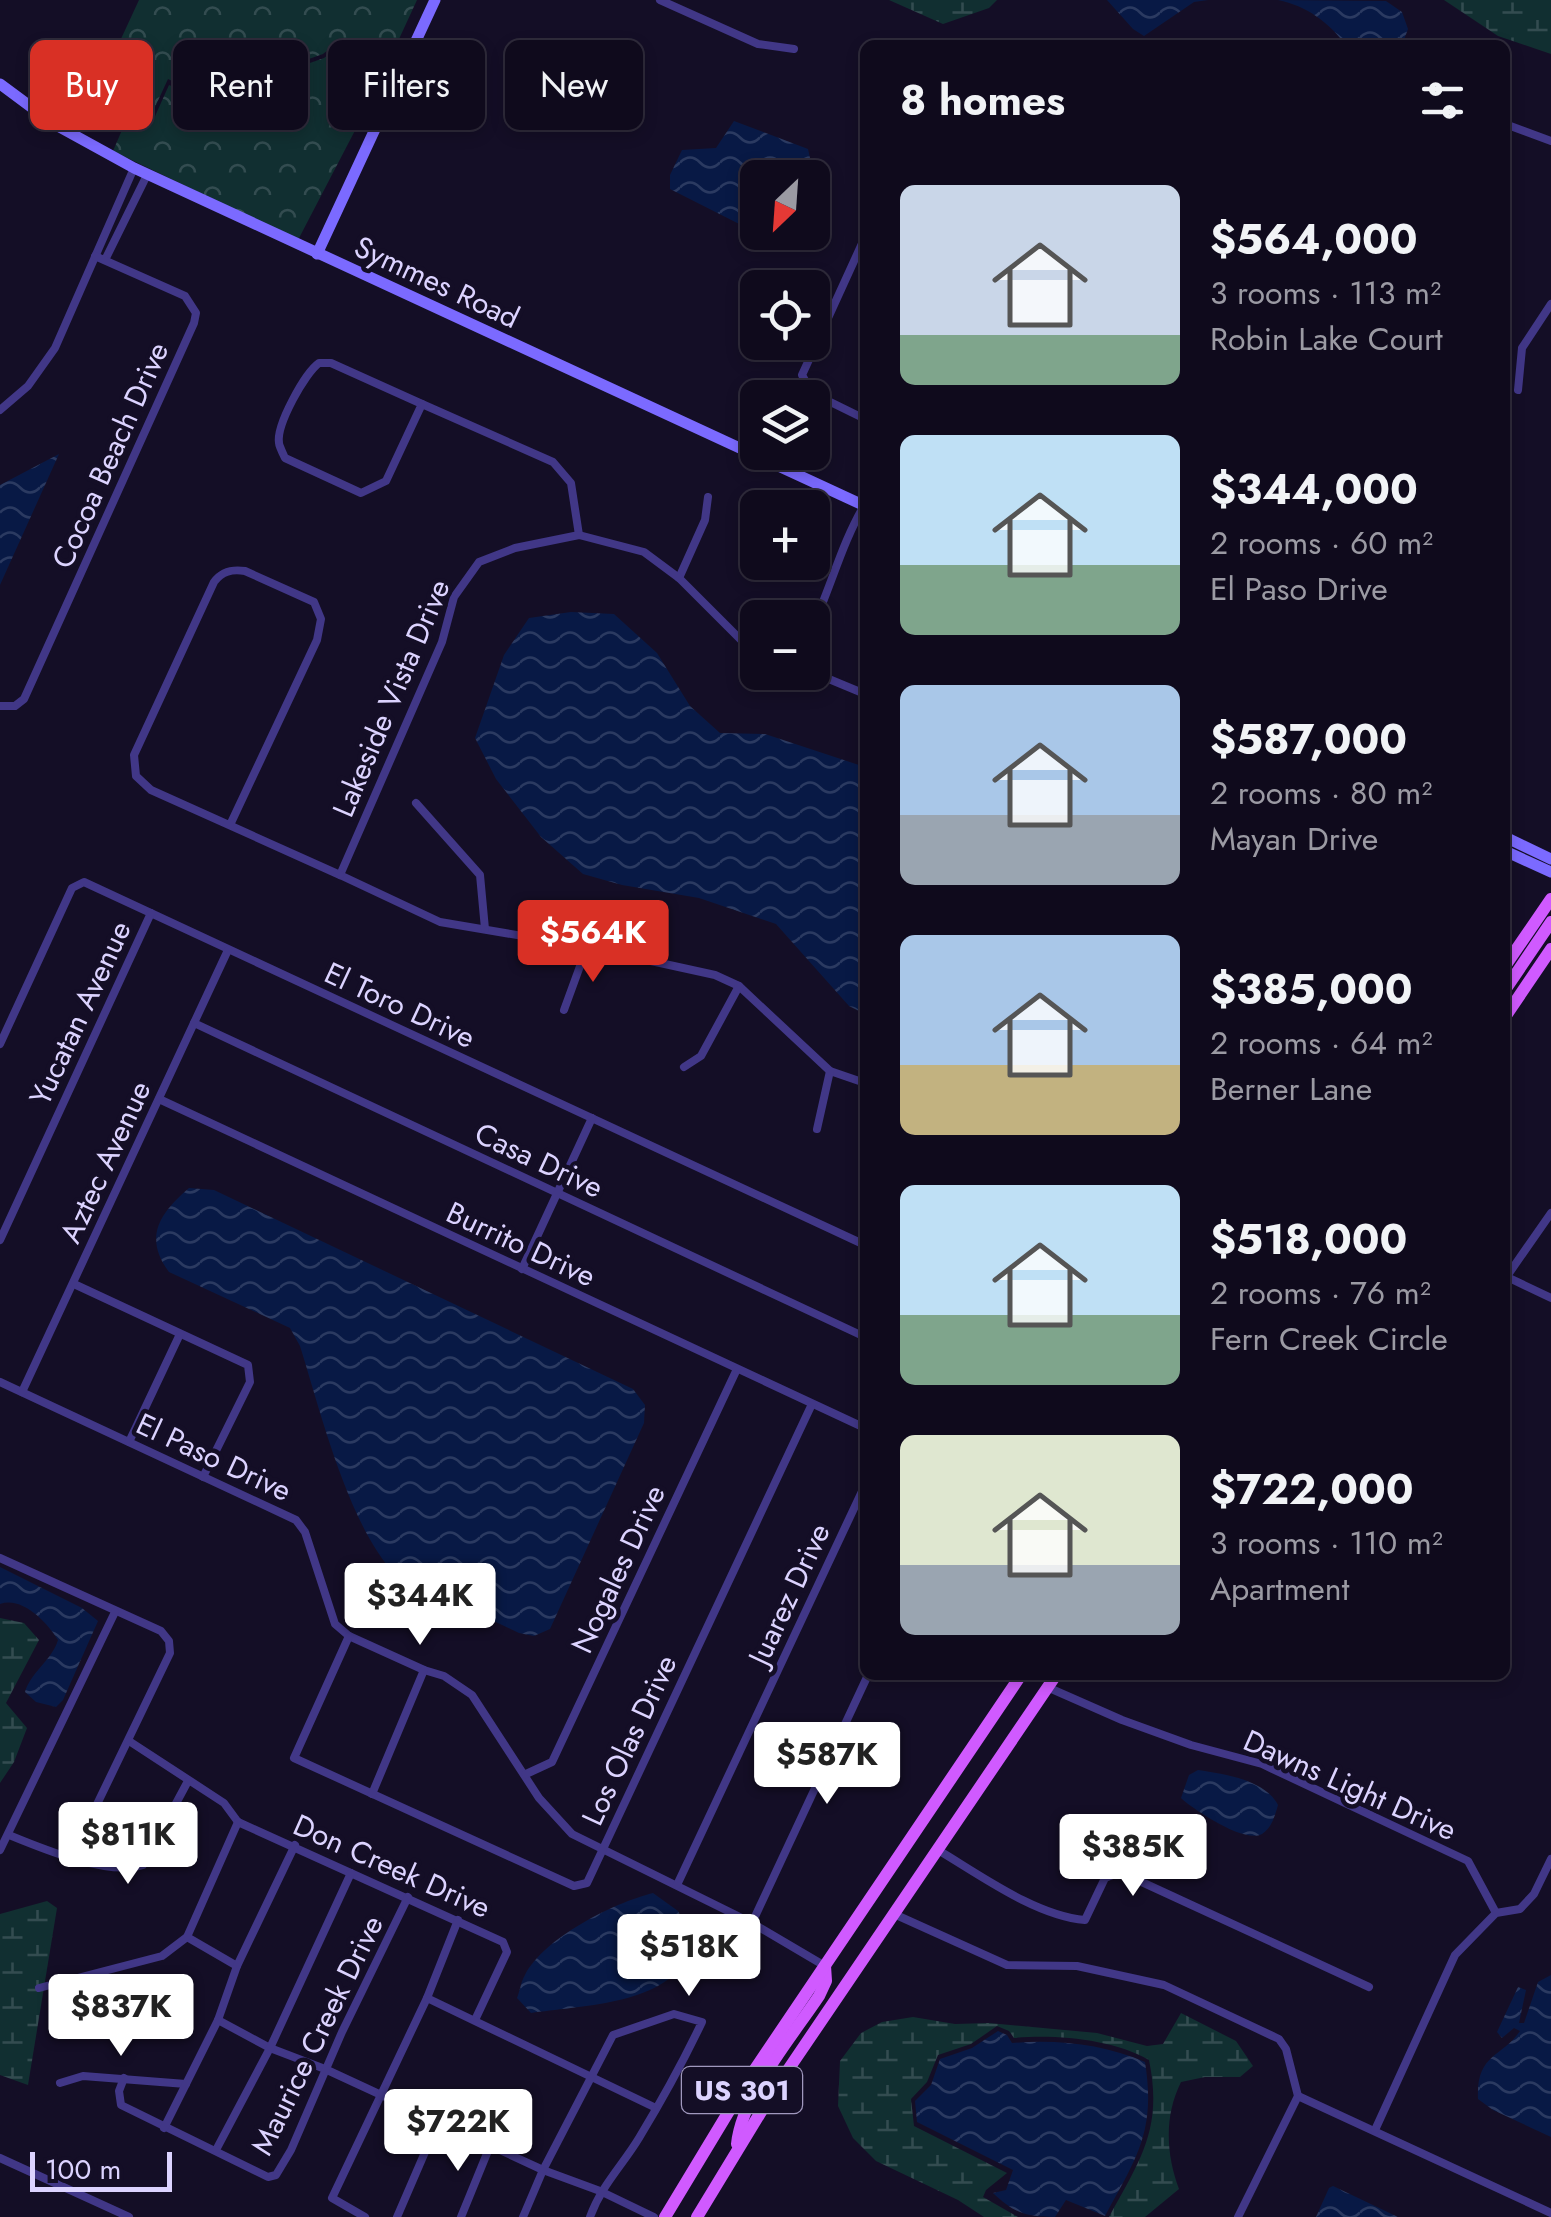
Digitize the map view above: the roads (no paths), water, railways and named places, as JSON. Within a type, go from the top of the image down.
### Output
[{"type":"main road","points":[[1510,959],[1551,899]]},
{"type":"main road","points":[[1510,983],[1551,922]]},
{"type":"main road","points":[[1510,1010],[1551,950]]},
{"type":"main road","name":"US 301","points":[[665,2217],[749,2078],[1018,1680]]},
{"type":"main road","name":"US 301","points":[[698,2217],[737,2148],[1052,1681]]},
{"type":"main road","points":[[737,2148],[739,2125],[749,2104],[819,1996],[826,1980],[824,1966]]},
{"type":"street","points":[[317,254],[435,0]]},
{"type":"street","points":[[660,0],[758,44],[794,49]]},
{"type":"street","name":"Symmes Road","points":[[0,84],[54,124],[147,175],[860,503]]},
{"type":"street","points":[[1510,126],[1551,140]]},
{"type":"street","points":[[0,410],[44,366],[134,168]]},
{"type":"street","points":[[105,260],[147,175]]},
{"type":"street","points":[[110,223],[122,229]]},
{"type":"street","points":[[860,248],[802,375],[812,393],[860,416]]},
{"type":"street","name":"Cocoa Beach Drive","points":[[0,706],[16,706],[24,699],[194,323],[196,313],[185,296],[95,256]]},
{"type":"street","points":[[1518,390],[1522,348],[1551,304]]},
{"type":"street","points":[[422,404],[386,480],[361,493],[285,458],[279,444],[280,430],[309,371],[319,363],[331,363],[553,462],[571,483],[578,535]]},
{"type":"street","points":[[679,578],[706,520],[708,497]]},
{"type":"street","points":[[824,600],[860,514]]},
{"type":"street","name":"Lakeside Vista Drive","points":[[340,875],[442,642],[454,597],[479,562],[515,548],[578,535],[644,552],[679,578],[740,639]]},
{"type":"street","points":[[230,825],[316,640],[322,619],[314,602],[235,570],[214,582],[134,755],[136,776],[152,790],[440,922],[587,947],[715,975],[739,986],[830,1070],[860,1081]]},
{"type":"street","points":[[830,679],[860,692]]},
{"type":"street","points":[[416,803],[480,876],[484,929]]},
{"type":"street","points":[[1510,839],[1551,859]]},
{"type":"street","points":[[1510,853],[1551,872]]},
{"type":"street","name":"El Toro Drive","points":[[0,1044],[72,888],[84,882],[860,1243]]},
{"type":"street","name":"Yucatan Avenue","points":[[0,1240],[152,913]]},
{"type":"street","points":[[564,1010],[587,947]]},
{"type":"street","name":"Aztec Avenue","points":[[22,1392],[228,950]]},
{"type":"street","points":[[684,1067],[702,1056],[739,986]]},
{"type":"street","name":"Casa Drive","points":[[194,1024],[860,1335]]},
{"type":"street","points":[[817,1130],[830,1070]]},
{"type":"street","name":"Burrito Drive","points":[[159,1100],[860,1426]]},
{"type":"street","points":[[522,1269],[592,1118]]},
{"type":"street","points":[[1510,1271],[1551,1213]]},
{"type":"street","points":[[1510,1280],[1551,1298]]},
{"type":"street","points":[[74,1284],[248,1365],[250,1382],[203,1476]]},
{"type":"street","points":[[128,1442],[180,1334]]},
{"type":"street","name":"Nogales Drive","points":[[526,1774],[552,1762],[738,1369]]},
{"type":"street","name":"El Paso Drive","points":[[0,1382],[296,1520],[305,1532],[335,1624],[350,1636]]},
{"type":"street","name":"Los Olas Drive","points":[[372,1794],[574,1886],[587,1883],[812,1404]]},
{"type":"street","name":"Juarez Drive","points":[[677,1885],[860,1496]]},
{"type":"street","points":[[0,1558],[160,1631],[168,1640],[170,1653],[72,1856]]},
{"type":"street","points":[[0,1850],[114,1612]]},
{"type":"street","points":[[424,1670],[372,1794],[294,1758],[350,1636],[444,1676],[472,1694],[540,1798],[572,1834],[752,1923],[824,1966]]},
{"type":"street","points":[[752,1923],[866,1680]]},
{"type":"street","name":"Dawns Light Drive","points":[[1052,1681],[1122,1720],[1191,1745],[1262,1764],[1468,1861],[1496,1913]]},
{"type":"street","name":"Don Creek Drive","points":[[129,1740],[224,1803],[238,1822],[503,1942],[507,1952],[475,2020]]},
{"type":"street","points":[[8,1835],[118,1869],[134,1868],[143,1865],[188,1781]]},
{"type":"street","points":[[94,1811],[158,1838]]},
{"type":"street","points":[[39,1988],[162,1956],[187,1937],[238,1822]]},
{"type":"street","points":[[164,2128],[218,2020],[238,1966],[295,1846]]},
{"type":"street","points":[[938,1850],[1002,1889],[1068,1919],[1085,1920],[1106,1878],[1120,1872],[1369,1987]]},
{"type":"street","points":[[1375,2130],[1456,1955],[1496,1913],[1520,1910],[1534,1894],[1551,1859]]},
{"type":"street","points":[[216,2150],[270,2048],[351,1873]]},
{"type":"street","name":"Maurice Creek Drive","points":[[124,2078],[119,2091],[121,2105],[268,2177],[276,2176],[408,1898]]},
{"type":"street","points":[[894,1914],[1007,1965],[1077,1966],[1174,1989],[1279,2039],[1286,2049],[1298,2096],[1238,2217]]},
{"type":"street","points":[[366,2217],[332,2198],[427,1998],[458,1920]]},
{"type":"street","points":[[187,1937],[238,1966]]},
{"type":"street","points":[[427,1998],[656,2108]]},
{"type":"street","points":[[523,2217],[543,2170],[613,2036],[674,2014],[702,2022],[675,2078],[637,2141],[600,2191],[590,2217]]},
{"type":"street","points":[[218,2020],[270,2048],[382,2094],[654,2217]]},
{"type":"street","points":[[60,2083],[83,2076],[186,2084]]},
{"type":"street","points":[[1298,2096],[1551,2212]]},
{"type":"street","points":[[397,2217],[438,2122]]},
{"type":"street","points":[[461,2217],[490,2146]]},
{"type":"street","points":[[0,2158],[129,2217]]},
{"type":"water","points":[[1107,0],[1208,0],[1194,2],[1144,36]]},
{"type":"water","points":[[1278,0],[1386,1],[1402,12],[1408,29],[1404,40],[1342,40],[1316,16]]},
{"type":"water","points":[[734,121],[808,149],[810,160],[740,160],[740,224],[670,189],[670,175],[682,150],[716,148]]},
{"type":"water","points":[[59,454],[0,585],[0,485]]},
{"type":"water","points":[[571,612],[614,614],[657,653],[690,706],[720,733],[765,734],[860,765],[860,1012],[849,1006],[776,924],[699,898],[583,874],[541,837],[496,779],[475,738],[504,655],[529,618]]},
{"type":"water","points":[[189,1188],[214,1190],[633,1389],[645,1405],[644,1423],[550,1629],[534,1636],[519,1633],[395,1574],[364,1528],[350,1498],[300,1346],[290,1328],[169,1272],[161,1259],[158,1226]]},
{"type":"water","points":[[0,1567],[82,1608],[98,1621],[63,1700],[56,1707],[36,1702],[25,1692],[58,1640],[25,1607],[0,1604]]},
{"type":"water","points":[[1198,1770],[1243,1780],[1272,1796],[1278,1805],[1268,1828],[1254,1836],[1232,1830],[1181,1798],[1189,1775]]},
{"type":"water","points":[[653,1893],[678,1911],[691,1935],[687,1956],[675,1974],[639,1994],[594,2005],[531,2013],[517,1998],[534,1961],[563,1935],[619,1905]]},
{"type":"water","points":[[1551,1975],[1551,2137],[1493,2110],[1478,2099],[1478,2084],[1486,2064],[1520,2031],[1514,2028],[1502,2038],[1497,2032],[1518,1987],[1526,1990],[1519,2023],[1524,2023],[1538,1982]]},
{"type":"water","points":[[998,2031],[1012,2043],[1080,2044],[1145,2062],[1146,2125],[1135,2160],[1105,2216],[1066,2200],[1055,2217],[1028,2215],[1014,2209],[993,2193],[1006,2190],[1013,2170],[917,2122],[915,2101],[931,2085],[940,2059],[972,2048]]},
{"type":"water","points":[[1333,2186],[1398,2217],[1316,2217]]}]
